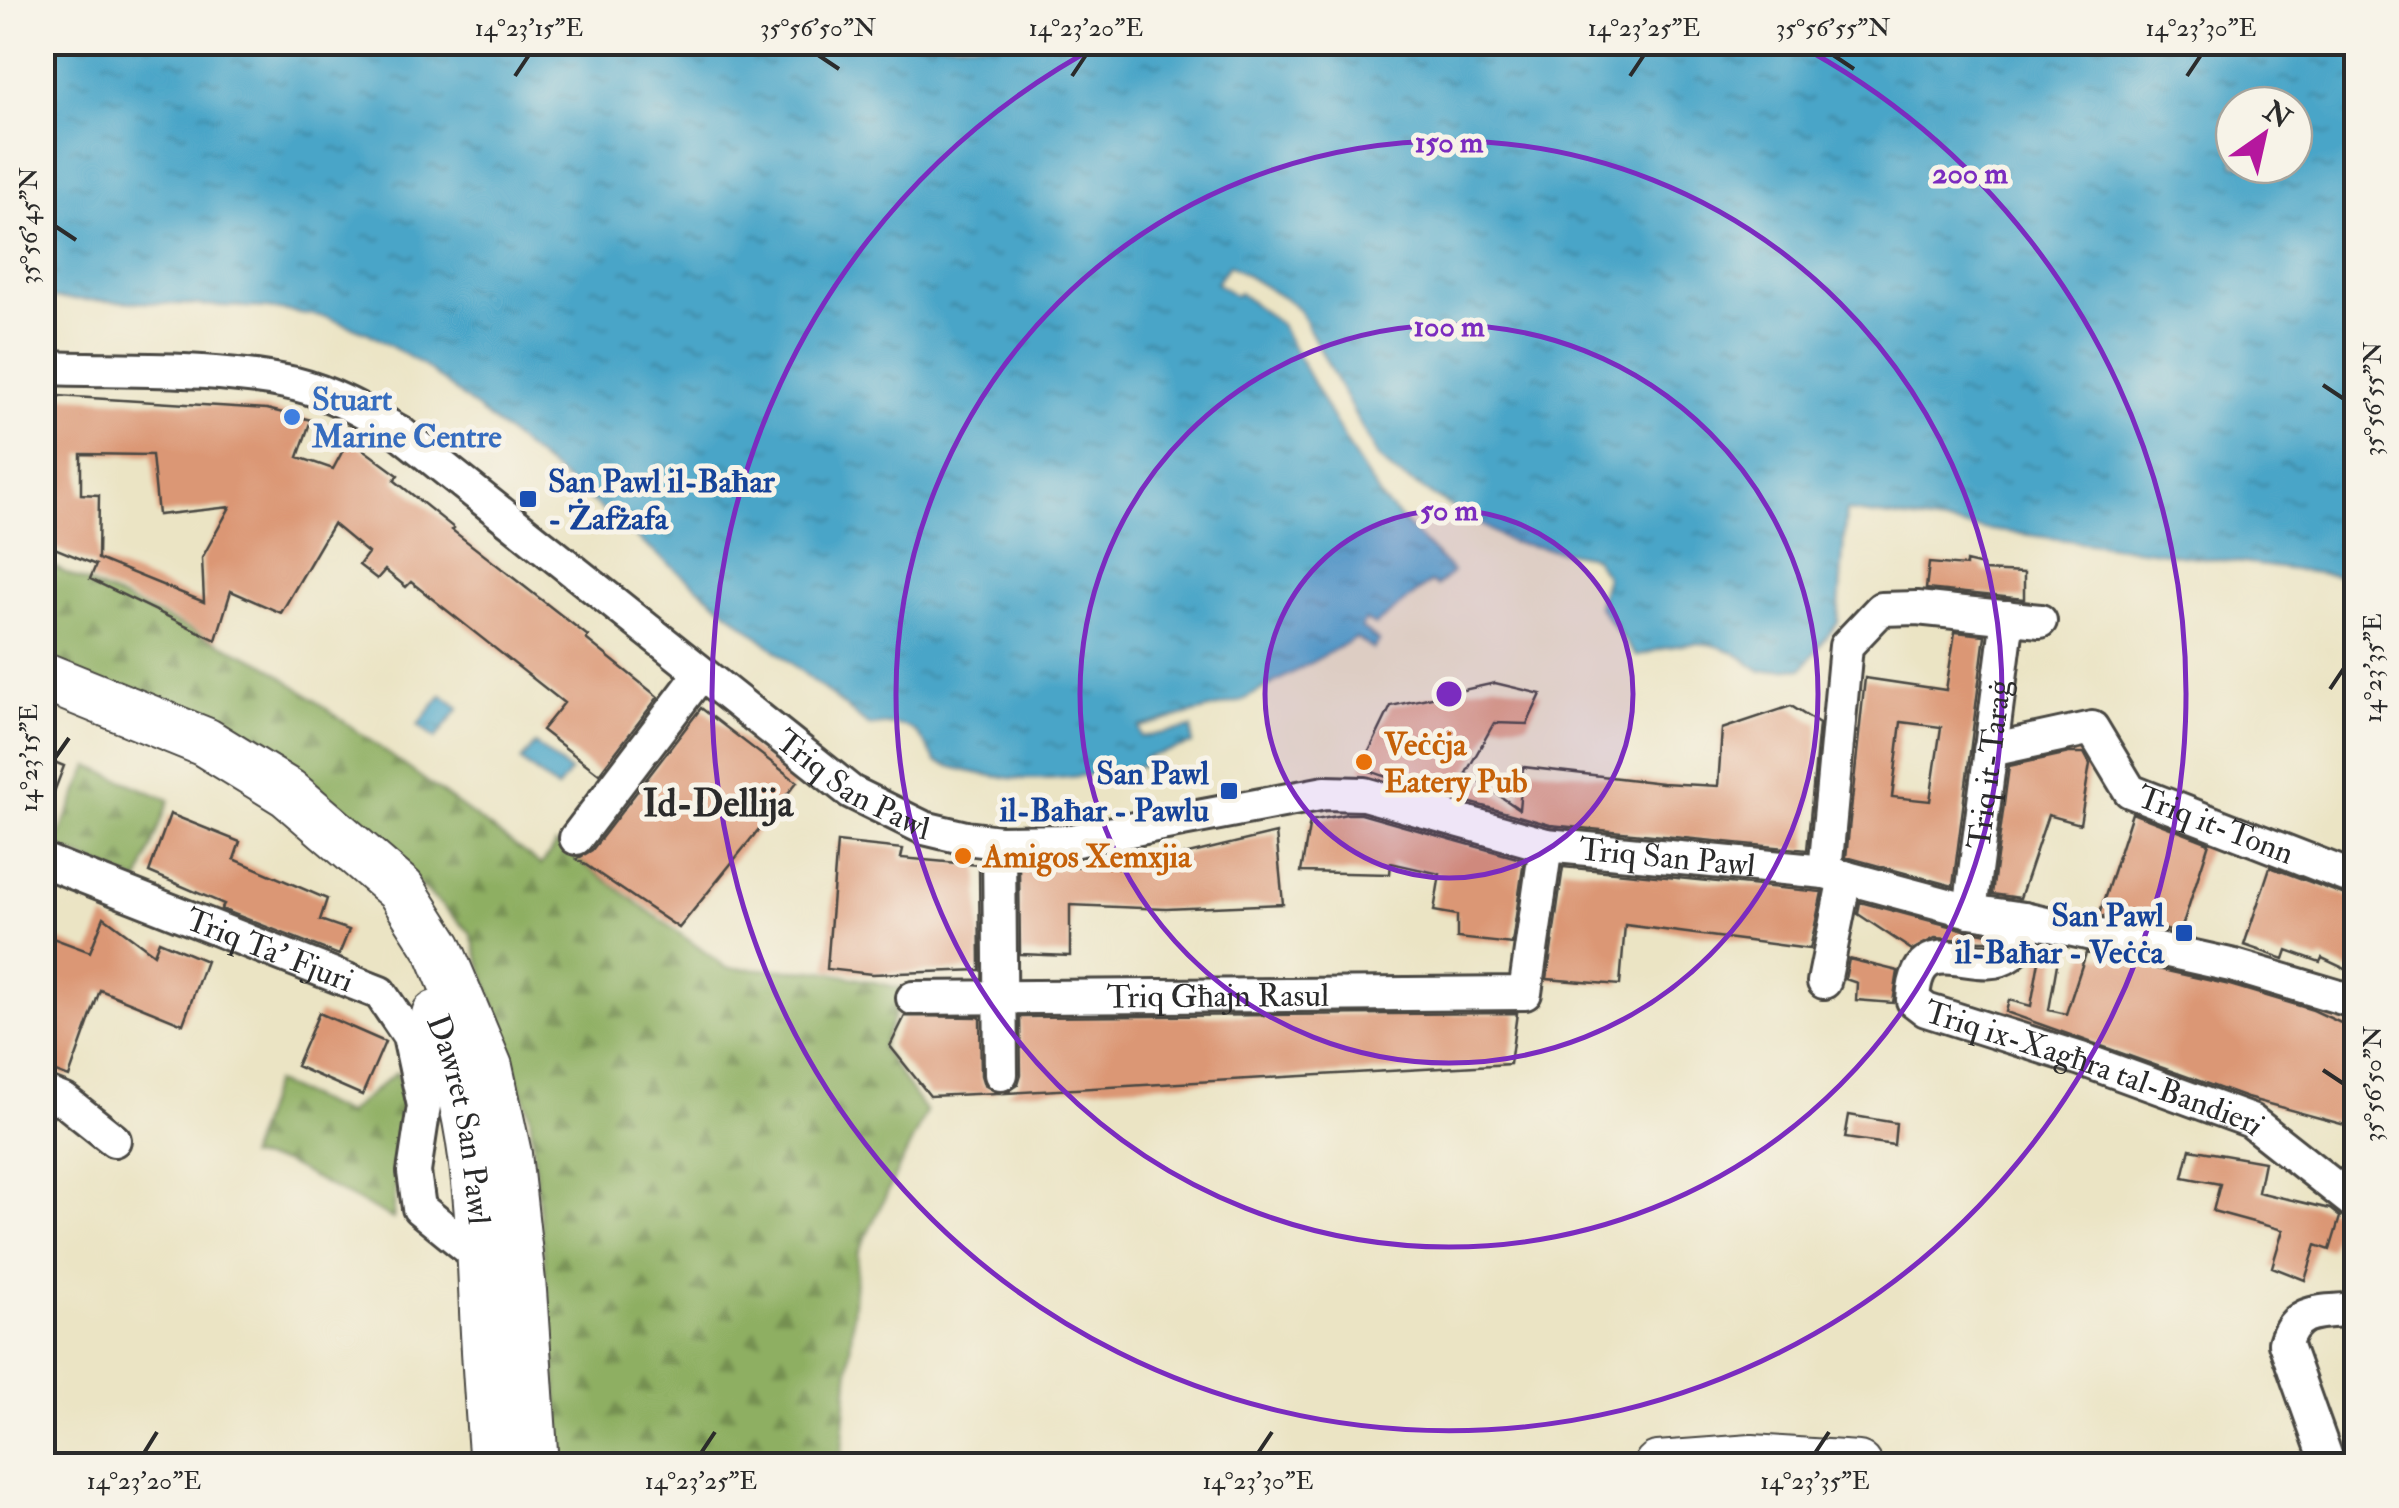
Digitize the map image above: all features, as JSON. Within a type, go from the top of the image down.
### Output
[{"type":"highway","name":"Dawret San Pawl","points":[[42,676],[204,742],[288,793],[401,890],[438,948],[488,1066],[507,1154],[522,1290],[534,1466]]},
{"type":"highway","name":"Dawret San Pawl","points":[[42,712],[193,772],[278,821],[380,913],[414,964],[446,1038],[472,1149],[483,1260],[494,1466]]},
{"type":"highway","points":[[1658,1466],[1752,1459],[1858,1466]]},
{"type":"street","name":"Triq San Pawl","points":[[42,368],[238,376],[297,385],[353,406],[399,432],[851,792],[924,828],[999,842],[1071,841],[1325,793],[1364,794],[1546,845],[1835,875],[1970,911],[2235,966],[2356,1002]]},
{"type":"street","name":"Triq it-Taraġ","points":[[1835,875],[1846,646],[1881,609],[1917,608],[2024,619],[1990,750],[1970,911]]},
{"type":"street","points":[[576,838],[700,674]]},
{"type":"street","name":"Triq it-Tonn","points":[[1990,750],[2092,728],[2130,791],[2356,879]]},
{"type":"street","points":[[999,842],[1001,1074]]},
{"type":"street","name":"Triq Għajn Rasul","points":[[913,998],[1525,993],[1546,845]]},
{"type":"street","name":"Triq Ta' Fjuri","points":[[42,860],[380,993],[408,1036],[424,1106],[414,1172],[419,1208],[483,1260]]},
{"type":"street","points":[[1824,982],[1835,875]]},
{"type":"street","name":"Triq ix-Xagħra tal-Bandieri","points":[[2024,920],[2016,948],[2000,960],[1938,958],[1922,966],[1914,980],[1913,1000],[1926,1010],[2081,1058],[2251,1121],[2356,1204]]},
{"type":"street","points":[[42,1092],[65,1101],[114,1140]]},
{"type":"street","name":"Dawret San Pawl","points":[[483,1260],[499,1229],[507,1154]]},
{"type":"street","points":[[414,1172],[446,1211],[466,1211],[477,1194]]},
{"type":"street","points":[[2329,1466],[2285,1343],[2290,1326],[2306,1315],[2356,1309]]},
{"type":"green space","points":[[42,562],[265,664],[541,865],[556,844],[727,968],[823,971],[905,989],[881,1048],[926,1112],[858,1253],[841,1465],[564,1465],[530,1115],[470,932],[299,772],[43,658]]},
{"type":"green space","points":[[89,766],[169,800],[139,882],[55,846]]},
{"type":"green space","points":[[397,1072],[407,1106],[393,1219],[283,1162],[248,1157],[274,1082],[346,1114]]},
{"type":"water","points":[[43,42],[2356,43],[2356,578],[1846,511],[1838,622],[1803,668],[1761,671],[1729,651],[1702,644],[1636,656],[1598,606],[1606,576],[1593,557],[1510,542],[1391,470],[1377,456],[1300,312],[1229,265],[1216,283],[1236,296],[1239,293],[1280,324],[1383,501],[1453,572],[1437,586],[1431,582],[1375,625],[1365,620],[1361,628],[1379,641],[1373,649],[1356,638],[1241,701],[1139,727],[1141,737],[1192,728],[1192,744],[1144,758],[1144,766],[1064,778],[991,776],[936,762],[917,734],[904,726],[869,726],[423,365],[368,333],[327,317],[267,308],[43,298]]},
{"type":"water","points":[[442,695],[459,708],[435,739],[418,725]]},
{"type":"water","points":[[535,744],[570,772],[557,789],[521,761]]},
{"type":"building","points":[[42,395],[267,409],[311,420],[298,457],[333,469],[349,439],[398,475],[394,480],[452,530],[588,636],[586,639],[658,697],[599,774],[542,730],[564,703],[411,582],[406,587],[385,570],[377,579],[359,565],[368,553],[333,524],[281,613],[231,591],[216,640],[90,579],[96,565],[42,543]],"holes":[[[81,454],[152,455],[158,515],[230,507],[202,558],[204,602],[98,559],[99,495],[81,494]]]},
{"type":"building","points":[[1966,562],[1983,566],[1983,571],[2024,573],[2024,599],[1926,589],[1929,563],[1966,566]]},
{"type":"building","points":[[1955,632],[1985,635],[1953,886],[1846,857],[1865,678],[1946,690]],"holes":[[[1901,722],[1941,727],[1930,801],[1892,797]]]},
{"type":"building","points":[[1495,683],[1541,694],[1527,724],[1494,723],[1466,773],[1519,809],[1523,767],[1718,786],[1722,729],[1791,706],[1819,724],[1807,850],[1550,825],[1361,768],[1391,706]]},
{"type":"building","points":[[701,708],[797,782],[679,928],[577,859],[592,850]]},
{"type":"building","points":[[2084,753],[2090,764],[2080,824],[2048,815],[2020,898],[1992,894],[2009,766]]},
{"type":"building","points":[[42,757],[64,766],[44,818],[42,818]]},
{"type":"building","points":[[2132,813],[2209,843],[2180,933],[2099,915]]},
{"type":"building","points":[[170,814],[240,842],[234,859],[327,899],[320,920],[349,930],[339,955],[221,909],[224,904],[149,872]]},
{"type":"building","points":[[1361,814],[1524,860],[1512,944],[1457,938],[1457,915],[1434,911],[1440,874],[1391,863],[1390,874],[1301,872],[1310,821]]},
{"type":"building","points":[[1276,833],[1283,904],[1166,909],[1070,905],[1070,956],[1020,954],[1019,867],[1159,861]]},
{"type":"building","points":[[837,842],[903,849],[901,858],[979,865],[980,970],[872,974],[827,969]]},
{"type":"building","points":[[1563,867],[1822,892],[1810,949],[1625,925],[1620,985],[1547,979]]},
{"type":"building","points":[[2270,867],[2356,899],[2356,974],[2322,958],[2320,962],[2287,950],[2284,959],[2244,945]]},
{"type":"building","points":[[1860,902],[1999,936],[1991,941],[1935,938],[1912,950],[1858,914]]},
{"type":"building","points":[[104,917],[154,954],[159,941],[206,961],[183,1024],[100,990],[69,1077],[42,1067],[42,934],[90,952]]},
{"type":"building","points":[[2042,944],[2060,947],[2049,1010],[2066,1014],[2086,953],[2230,985],[2313,1010],[2356,1030],[2356,1128],[2247,1098],[2006,1012],[2009,1000],[2031,1006]]},
{"type":"building","points":[[1849,959],[1898,971],[1893,1003],[1856,1000],[1857,983],[1845,979]]},
{"type":"building","points":[[319,1013],[385,1042],[362,1095],[296,1066]]},
{"type":"building","points":[[1517,1013],[1510,1064],[1006,1093],[1018,1085],[1021,1075],[1020,1017]]},
{"type":"building","points":[[905,1016],[980,1017],[981,1075],[984,1085],[998,1093],[930,1096],[890,1046]]},
{"type":"building","points":[[1849,1115],[1896,1123],[1894,1145],[1845,1138]]},
{"type":"building","points":[[2190,1149],[2264,1162],[2258,1192],[2330,1209],[2340,1217],[2330,1250],[2316,1245],[2305,1280],[2272,1267],[2283,1230],[2213,1211],[2220,1184],[2183,1177]]},
{"type":"place","name":"Stuart Marine Centre","points":[[292,417]]},
{"type":"place","name":"San Pawl il-Baħar - Żafżafa","points":[[528,499]]},
{"type":"place","name":"Veċċja Eatery Pub","points":[[1364,762]]},
{"type":"place","name":"San Pawl il-Baħar - Pawlu","points":[[1229,791]]},
{"type":"place","name":"Amigos Xemxjia","points":[[963,856]]},
{"type":"place","name":"San Pawl il-Baħar - Veċċa","points":[[2184,933]]},
{"type":"district","name":"Id-Dellija","points":[[718,803]]}]
